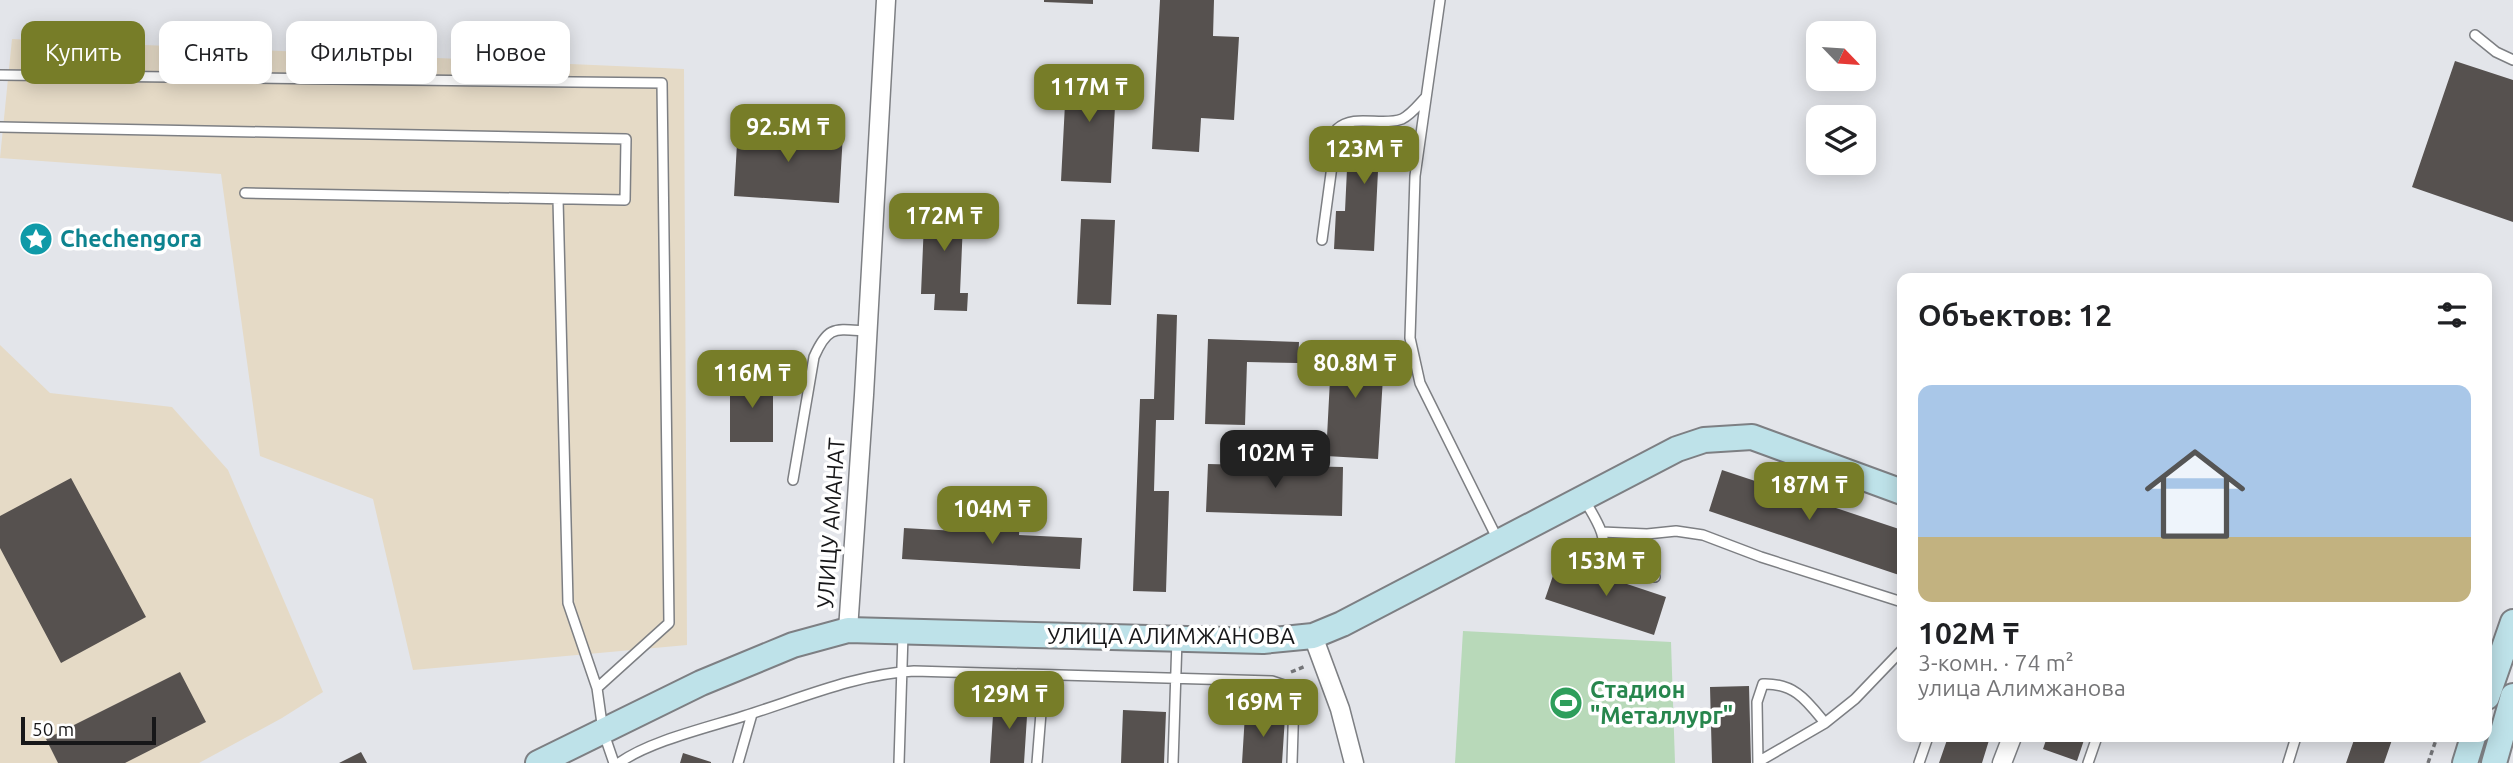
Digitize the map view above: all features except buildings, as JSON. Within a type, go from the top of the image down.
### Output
[{"type":"street","name":"УЛИЦУ АМАНАТ","points":[[848,630],[886,0]]},
{"type":"street","name":"УЛИЦА АЛИМЖАНОВА","points":[[538,763],[701,683],[793,645],[848,630],[1263,641],[1313,636],[1342,624],[1677,449],[1704,440],[1752,437],[1897,490]]},
{"type":"street","points":[[2494,763],[2513,622]]},
{"type":"street","points":[[1313,636],[1340,709],[1354,763]]},
{"type":"street","points":[[2003,763],[2010,742]]},
{"type":"street","points":[[2465,763],[2471,742]]},
{"type":"lane","points":[[1440,0],[1415,176],[1410,338],[1420,383],[1499,542]]},
{"type":"lane","points":[[2475,35],[2496,52],[2513,60]]},
{"type":"lane","points":[[0,75],[662,83],[669,623],[597,688]]},
{"type":"lane","points":[[1322,240],[1338,129],[1349,121],[1399,120],[1409,115],[1428,95]]},
{"type":"lane","points":[[0,127],[626,139],[625,200],[245,193]]},
{"type":"lane","points":[[558,199],[568,603],[597,688],[603,731],[616,763],[678,737],[870,677],[900,672],[1272,681],[1287,686],[1294,698],[1292,763]]},
{"type":"lane","points":[[793,480],[814,357],[819,345],[825,334],[835,328],[867,331]]},
{"type":"lane","points":[[1584,498],[1602,532],[1606,550],[1602,559]]},
{"type":"lane","points":[[1602,532],[1647,534],[1676,531],[1703,536],[1897,600]]},
{"type":"lane","points":[[1587,554],[1655,577]]},
{"type":"lane","points":[[899,763],[903,632]]},
{"type":"lane","points":[[1173,763],[1177,637]]},
{"type":"lane","points":[[1825,723],[1800,693],[1774,684],[1763,684],[1757,702],[1758,763],[1825,723],[1855,699],[1897,655]]},
{"type":"lane","points":[[1037,763],[1044,675]]},
{"type":"lane","points":[[738,763],[752,714]]},
{"type":"lane","points":[[1919,763],[1926,742]]},
{"type":"lane","points":[[2088,763],[2095,742]]},
{"type":"lane","points":[[2288,763],[2294,742]]},
{"type":"path","points":[[2428,763],[2435,742]]},
{"type":"shaded area","points":[[12,39],[21,39],[21,84],[145,84],[145,45],[159,46],[159,84],[272,84],[272,51],[286,51],[286,84],[437,84],[437,58],[451,59],[451,84],[570,84],[570,64],[684,69],[687,645],[413,670],[373,499],[260,456],[221,174],[0,158]]},
{"type":"shaded area","points":[[0,345],[50,393],[172,407],[228,470],[323,692],[282,718],[199,763],[0,763]]},
{"type":"green space","name":"Стадион \"Металлург\"","points":[[1463,631],[1671,642],[1675,763],[1455,763]]},
{"type":"place","name":"Chechengora","points":[[36,239]]},
{"type":"place","name":"Стадион \"Металлург\"","points":[[1566,703]]}]
